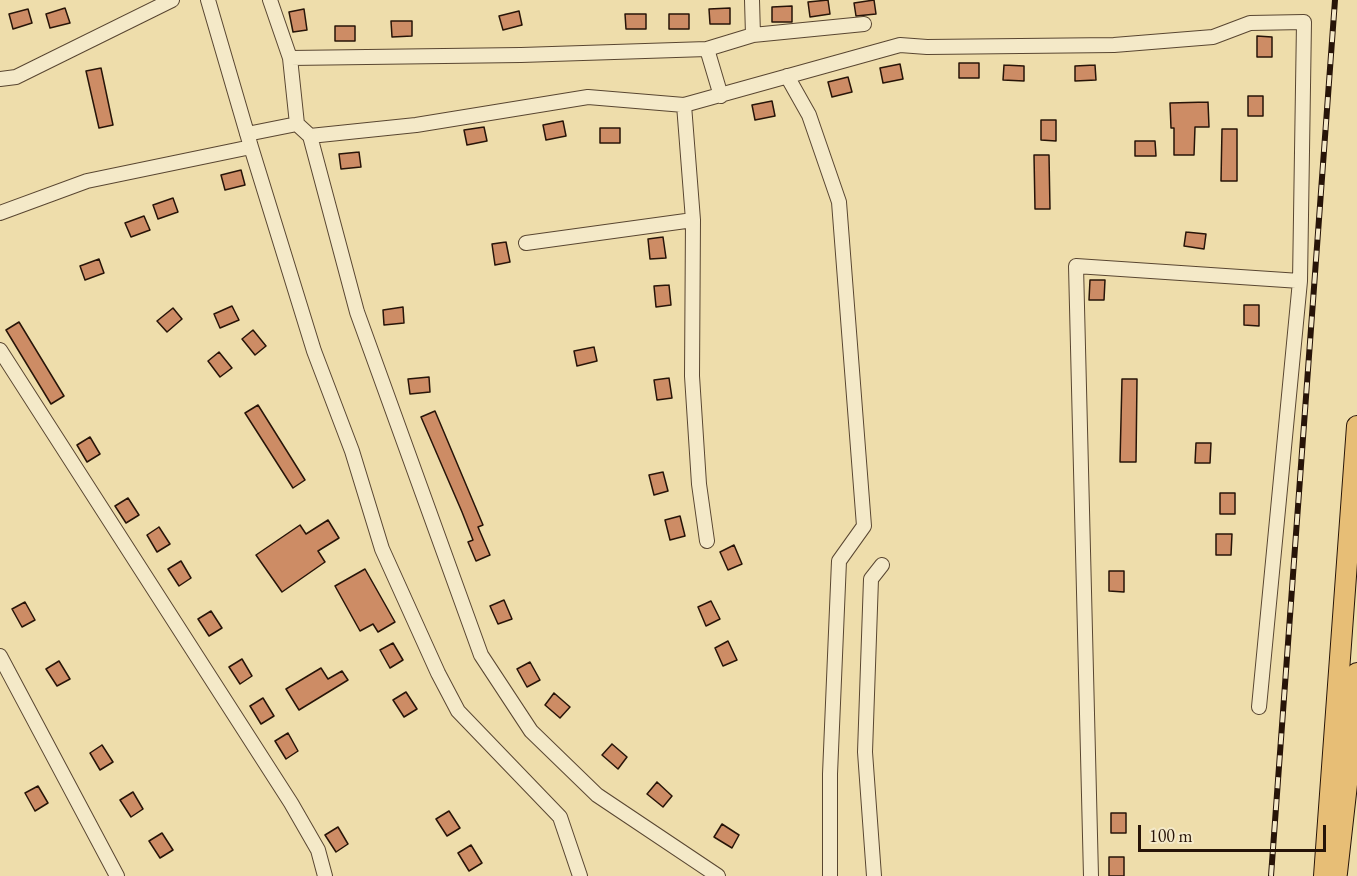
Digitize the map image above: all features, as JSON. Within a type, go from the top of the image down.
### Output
[{"type":"highway","points":[[1324,876],[1357,426]]},
{"type":"highway","points":[[1337,876],[1354,722],[1357,673]]},
{"type":"street","points":[[0,79],[15,77],[171,0]]},
{"type":"street","points":[[208,0],[249,141],[315,351],[352,451],[382,549],[423,642],[458,711],[560,817],[580,876]]},
{"type":"street","points":[[270,0],[290,58],[297,124],[310,136],[357,312],[481,655],[531,730],[597,795],[718,876]]},
{"type":"street","points":[[752,0],[753,35]]},
{"type":"street","points":[[310,136],[416,125],[588,97],[684,105],[900,45],[927,47],[1114,45],[1214,38],[1250,23],[1304,22],[1299,281],[1259,707]]},
{"type":"street","points":[[290,58],[521,55],[707,48],[753,35],[864,24]]},
{"type":"street","points":[[707,48],[721,96]]},
{"type":"street","points":[[787,76],[809,115],[839,202],[864,526],[839,561],[830,774],[830,876]]},
{"type":"street","points":[[684,105],[693,220],[692,376],[699,484],[707,541]]},
{"type":"street","points":[[0,213],[87,181],[249,141],[297,124]]},
{"type":"street","points":[[526,243],[693,220]]},
{"type":"street","points":[[1091,876],[1076,266],[1299,281]]},
{"type":"street","points":[[0,350],[291,803],[318,850],[325,876]]},
{"type":"street","points":[[874,876],[865,752],[871,579],[882,566]]},
{"type":"street","points":[[0,656],[117,876]]},
{"type":"building","points":[[828,0],[830,14],[810,17],[808,2]]},
{"type":"building","points":[[874,0],[876,14],[856,16],[854,3]]},
{"type":"building","points":[[792,6],[792,22],[772,22],[772,7]]},
{"type":"building","points":[[65,8],[70,23],[50,28],[46,14]]},
{"type":"building","points":[[730,8],[730,24],[710,24],[709,9]]},
{"type":"building","points":[[28,9],[32,23],[13,29],[9,14]]},
{"type":"building","points":[[304,9],[307,30],[293,32],[289,12]]},
{"type":"building","points":[[519,11],[522,25],[503,30],[499,16]]},
{"type":"building","points":[[625,14],[646,14],[646,29],[626,29]]},
{"type":"building","points":[[669,14],[689,14],[689,29],[669,29]]},
{"type":"building","points":[[391,21],[412,21],[412,36],[392,37]]},
{"type":"building","points":[[335,26],[355,26],[355,41],[335,41]]},
{"type":"building","points":[[1257,36],[1272,37],[1272,57],[1257,57]]},
{"type":"building","points":[[959,63],[979,63],[979,78],[959,78]]},
{"type":"building","points":[[900,64],[903,79],[883,83],[880,68]]},
{"type":"building","points":[[1004,65],[1024,66],[1024,81],[1003,80]]},
{"type":"building","points":[[1095,65],[1096,80],[1075,81],[1075,66]]},
{"type":"building","points":[[101,68],[113,125],[99,128],[86,71]]},
{"type":"building","points":[[848,77],[852,92],[832,97],[828,82]]},
{"type":"building","points":[[1248,96],[1263,96],[1263,116],[1248,116]]},
{"type":"building","points":[[772,101],[775,116],[755,120],[752,105]]},
{"type":"building","points":[[1208,102],[1209,127],[1195,127],[1194,155],[1174,155],[1174,128],[1171,128],[1170,103]]},
{"type":"building","points":[[1041,120],[1056,120],[1056,141],[1041,140]]},
{"type":"building","points":[[563,121],[566,136],[546,140],[543,125]]},
{"type":"building","points":[[484,127],[487,141],[467,145],[464,130]]},
{"type":"building","points":[[600,128],[620,128],[620,143],[600,143]]},
{"type":"building","points":[[1222,129],[1237,129],[1237,181],[1221,181]]},
{"type":"building","points":[[1135,141],[1155,141],[1156,156],[1135,156]]},
{"type":"building","points":[[359,152],[361,167],[341,169],[339,154]]},
{"type":"building","points":[[1034,155],[1049,155],[1050,209],[1035,209]]},
{"type":"building","points":[[241,170],[245,185],[225,190],[221,175]]},
{"type":"building","points":[[173,198],[178,212],[158,219],[153,205]]},
{"type":"building","points":[[144,216],[150,230],[131,237],[125,223]]},
{"type":"building","points":[[1186,232],[1206,234],[1204,249],[1184,246]]},
{"type":"building","points":[[663,237],[666,258],[650,259],[648,239]]},
{"type":"building","points":[[506,242],[510,262],[495,265],[492,244]]},
{"type":"building","points":[[99,259],[104,273],[85,280],[80,266]]},
{"type":"building","points":[[1090,280],[1105,280],[1104,300],[1089,300]]},
{"type":"building","points":[[669,285],[671,305],[656,307],[654,286]]},
{"type":"building","points":[[1244,305],[1259,305],[1259,326],[1244,325]]},
{"type":"building","points":[[232,306],[239,320],[220,328],[214,314]]},
{"type":"building","points":[[403,307],[404,323],[384,325],[383,310]]},
{"type":"building","points":[[173,308],[182,319],[167,332],[157,321]]},
{"type":"building","points":[[19,322],[64,396],[51,404],[6,330]]},
{"type":"building","points":[[253,330],[266,346],[255,355],[242,339]]},
{"type":"building","points":[[594,347],[597,361],[577,366],[574,351]]},
{"type":"building","points":[[219,352],[232,368],[220,377],[208,361]]},
{"type":"building","points":[[429,377],[430,392],[410,394],[408,379]]},
{"type":"building","points":[[669,378],[672,398],[657,400],[654,380]]},
{"type":"building","points":[[1122,379],[1137,379],[1136,462],[1120,462]]},
{"type":"building","points":[[258,405],[305,480],[293,488],[245,413]]},
{"type":"building","points":[[435,411],[483,525],[478,527],[490,555],[476,561],[468,542],[473,540],[421,417]]},
{"type":"building","points":[[90,437],[100,454],[87,462],[77,445]]},
{"type":"building","points":[[1196,443],[1211,443],[1210,463],[1195,463]]},
{"type":"building","points":[[663,472],[668,491],[654,495],[649,475]]},
{"type":"building","points":[[1220,493],[1235,493],[1235,514],[1220,514]]},
{"type":"building","points":[[128,498],[139,515],[126,523],[115,506]]},
{"type":"building","points":[[680,516],[685,536],[670,540],[665,520]]},
{"type":"building","points":[[328,520],[339,538],[318,551],[325,562],[282,592],[256,555],[300,525],[306,534]]},
{"type":"building","points":[[159,527],[170,544],[157,552],[147,535]]},
{"type":"building","points":[[1216,534],[1232,534],[1231,555],[1216,555]]},
{"type":"building","points":[[734,545],[742,564],[728,570],[720,552]]},
{"type":"building","points":[[181,561],[191,578],[179,586],[168,569]]},
{"type":"building","points":[[365,569],[395,622],[378,632],[373,624],[360,631],[335,586]]},
{"type":"building","points":[[1109,571],[1124,571],[1124,592],[1109,591]]},
{"type":"building","points":[[504,600],[512,619],[498,624],[490,606]]},
{"type":"building","points":[[711,601],[720,619],[706,626],[698,607]]},
{"type":"building","points":[[25,602],[35,620],[22,627],[12,609]]},
{"type":"building","points":[[211,611],[222,628],[209,636],[198,619]]},
{"type":"building","points":[[728,641],[737,660],[723,666],[715,648]]},
{"type":"building","points":[[393,643],[403,660],[390,668],[380,650]]},
{"type":"building","points":[[242,659],[252,676],[240,684],[229,667]]},
{"type":"building","points":[[59,661],[70,679],[57,686],[46,669]]},
{"type":"building","points":[[530,662],[540,680],[527,687],[517,669]]},
{"type":"building","points":[[321,668],[328,679],[342,671],[348,680],[299,710],[286,689]]},
{"type":"building","points":[[406,692],[417,709],[404,717],[393,700]]},
{"type":"building","points":[[554,693],[570,707],[560,718],[545,705]]},
{"type":"building","points":[[263,698],[274,716],[261,724],[250,706]]},
{"type":"building","points":[[288,733],[298,751],[286,759],[275,741]]},
{"type":"building","points":[[612,744],[627,757],[618,769],[602,755]]},
{"type":"building","points":[[102,745],[113,762],[100,770],[90,753]]},
{"type":"building","points":[[657,782],[672,796],[663,807],[647,794]]},
{"type":"building","points":[[38,786],[48,803],[35,811],[25,793]]},
{"type":"building","points":[[133,792],[143,809],[131,817],[120,800]]},
{"type":"building","points":[[449,811],[460,828],[447,836],[436,819]]},
{"type":"building","points":[[1111,813],[1126,813],[1126,833],[1111,833]]},
{"type":"building","points":[[722,824],[739,835],[732,848],[714,837]]},
{"type":"building","points":[[338,827],[348,844],[336,852],[325,835]]},
{"type":"building","points":[[162,833],[173,850],[160,858],[149,841]]},
{"type":"building","points":[[471,845],[482,863],[469,871],[458,853]]},
{"type":"building","points":[[1109,857],[1124,857],[1124,876],[1109,876]]},
{"type":"railway","points":[[1271,876],[1335,0]]}]
